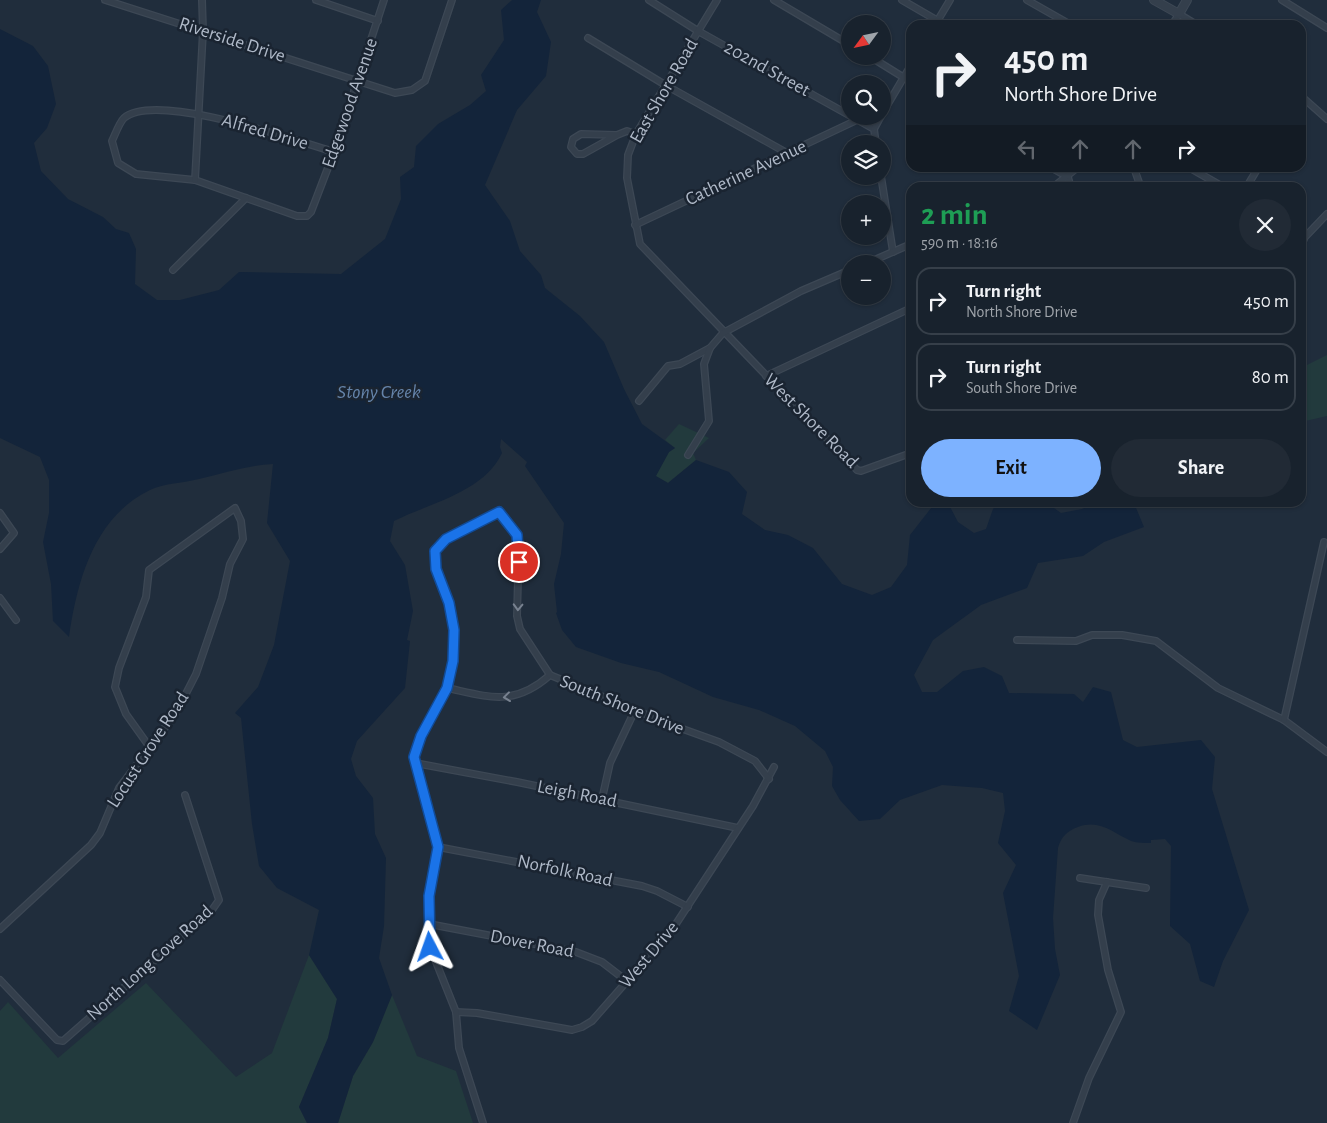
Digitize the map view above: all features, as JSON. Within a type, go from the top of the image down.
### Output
[{"type":"street","name":"Riverside Drive","points":[[105,0],[394,93],[412,90],[425,81],[452,0]]},
{"type":"street","points":[[194,180],[203,31],[202,0]]},
{"type":"street","points":[[316,0],[378,21]]},
{"type":"street","name":"Edgewood Avenue","points":[[314,206],[334,152],[384,0]]},
{"type":"street","name":"202nd Street","points":[[649,0],[698,31],[841,111]]},
{"type":"street","name":"East Shore Road","points":[[718,0],[636,134],[628,156],[627,178],[640,244],[649,256],[723,333]]},
{"type":"street","points":[[774,0],[841,40]]},
{"type":"street","points":[[902,0],[932,20]]},
{"type":"street","points":[[938,20],[950,0]]},
{"type":"street","points":[[1027,0],[1061,20]]},
{"type":"street","points":[[1154,0],[1188,20]]},
{"type":"street","points":[[1175,20],[1187,0]]},
{"type":"street","points":[[1282,0],[1327,28]]},
{"type":"street","points":[[588,38],[667,86],[787,153]]},
{"type":"street","points":[[884,65],[904,77]]},
{"type":"street","points":[[891,99],[906,74]]},
{"type":"street","points":[[1306,100],[1327,119]]},
{"type":"street","name":"Alfred Drive","points":[[314,206],[309,215],[297,216],[194,180],[136,174],[118,162],[112,141],[124,118],[140,110],[197,112],[334,152]]},
{"type":"street","name":"Catherine Avenue","points":[[635,226],[846,125]]},
{"type":"street","name":"202nd Street","points":[[866,125],[874,129]]},
{"type":"street","points":[[875,135],[874,129],[876,125]]},
{"type":"street","points":[[617,135],[578,135],[573,139],[571,147],[578,154],[583,154],[627,131],[636,134]]},
{"type":"street","points":[[1059,172],[1068,177],[1069,182]]},
{"type":"street","points":[[1061,182],[1073,172]]},
{"type":"street","points":[[1197,172],[1215,182]]},
{"type":"street","points":[[882,185],[893,252]]},
{"type":"street","points":[[173,270],[246,198]]},
{"type":"street","points":[[1306,233],[1327,214]]},
{"type":"street","points":[[886,255],[906,246]]},
{"type":"street","points":[[688,456],[709,421],[704,364],[710,348],[723,333],[841,274]]},
{"type":"street","points":[[766,376],[906,310]]},
{"type":"street","name":"West Shore Road","points":[[723,333],[857,470],[862,471],[906,455]]},
{"type":"street","points":[[638,401],[668,366],[680,364],[710,348]]},
{"type":"street","name":"Locust Grove Road","points":[[0,928],[91,845],[100,833],[119,788],[151,749],[176,713],[196,674],[210,634],[230,564],[243,539],[241,522],[235,508],[150,570],[146,597],[119,668],[115,687],[126,714],[151,749]]},
{"type":"street","name":"South Shore Drive","points":[[447,688],[453,661],[454,630],[449,603],[436,569],[435,551],[446,539],[499,512],[513,528],[519,541],[518,616],[520,629],[550,675],[734,749],[759,764],[769,779]]},
{"type":"street","points":[[0,514],[14,533],[0,549]]},
{"type":"street","points":[[1284,720],[1324,542]]},
{"type":"street","points":[[0,598],[16,620]]},
{"type":"street","points":[[1017,640],[1076,641],[1092,635],[1114,635],[1156,642],[1218,688],[1284,720],[1327,752]]},
{"type":"street","points":[[483,1123],[459,1048],[456,1012],[433,955],[429,924],[429,896],[438,847],[415,763],[417,745],[447,688],[488,697],[510,697],[533,689],[550,675]]},
{"type":"street","points":[[602,799],[610,763],[635,710]]},
{"type":"street","name":"Leigh Road","points":[[415,763],[602,799],[738,828]]},
{"type":"street","name":"West Drive","points":[[456,1012],[477,1012],[564,1029],[577,1029],[597,1016],[667,938],[769,779],[774,767]]},
{"type":"street","name":"North Long Cove Road","points":[[0,980],[57,1040],[62,1041],[212,910],[219,900],[185,795]]},
{"type":"street","name":"Norfolk Road","points":[[438,847],[642,886],[657,891],[688,907]]},
{"type":"street","points":[[1080,878],[1146,888]]},
{"type":"street","points":[[1073,1123],[1089,1078],[1121,1012],[1120,1001],[1108,970],[1098,915],[1098,900],[1107,882]]},
{"type":"street","name":"Dover Road","points":[[429,924],[576,952],[602,962],[628,982]]},
{"type":"green space","points":[[1327,355],[1327,416],[1306,421],[1306,366]]},
{"type":"green space","points":[[679,424],[709,438],[693,453],[696,460],[668,483],[655,476],[669,452],[675,448],[665,440]]},
{"type":"green space","points":[[309,955],[337,999],[328,1038],[299,1107],[307,1123],[0,1123],[0,1011],[8,1002],[58,1058],[146,983],[236,1077],[272,1053]]},
{"type":"green space","points":[[392,995],[417,1056],[456,1071],[473,1123],[338,1123],[353,1076],[373,1042]]},
{"type":"water","name":"Stony Creek","points":[[512,0],[541,0],[537,12],[551,42],[546,76],[517,110],[485,185],[510,221],[520,251],[541,275],[545,288],[580,316],[604,342],[624,389],[642,424],[675,448],[669,452],[656,476],[668,483],[696,460],[729,472],[747,492],[742,514],[765,530],[788,535],[813,548],[842,584],[872,595],[891,587],[907,565],[910,535],[932,507],[950,507],[958,522],[974,533],[986,529],[995,507],[1053,507],[1061,513],[1086,507],[1136,507],[1144,527],[1104,542],[1083,556],[1038,563],[1027,588],[981,605],[933,640],[914,675],[922,692],[937,692],[963,671],[984,667],[1002,676],[1009,693],[1074,694],[1083,702],[1093,687],[1111,692],[1123,740],[1137,747],[1201,740],[1215,757],[1212,789],[1249,910],[1223,961],[1214,987],[1200,981],[1190,944],[1170,926],[1171,846],[1165,839],[1151,840],[1151,843],[1136,842],[1106,828],[1086,825],[1068,833],[1058,848],[1053,918],[1055,949],[1060,975],[1037,1030],[1009,1011],[1019,976],[1003,893],[1016,865],[998,843],[1005,811],[1003,793],[982,788],[942,785],[900,800],[880,819],[859,821],[840,800],[832,786],[833,767],[825,751],[795,726],[759,710],[713,697],[659,672],[621,663],[576,647],[562,630],[556,613],[554,584],[561,554],[564,523],[525,466],[527,462],[501,439],[500,447],[502,453],[483,478],[455,495],[394,521],[390,541],[405,565],[413,611],[407,640],[410,641],[405,688],[357,741],[351,759],[356,776],[373,798],[375,834],[386,858],[384,926],[379,958],[392,995],[373,1042],[353,1076],[338,1123],[307,1123],[299,1107],[328,1038],[337,999],[309,955],[319,910],[277,888],[259,866],[252,824],[241,718],[235,713],[258,687],[274,645],[290,561],[267,523],[273,464],[161,486],[150,490],[131,502],[115,516],[102,534],[92,553],[83,573],[77,594],[69,637],[53,621],[51,584],[43,542],[49,513],[49,480],[40,457],[0,438],[0,29],[33,46],[48,66],[56,104],[47,128],[34,143],[41,171],[68,199],[103,217],[116,229],[129,233],[136,249],[135,284],[157,300],[180,300],[219,290],[239,272],[341,274],[385,239],[401,199],[400,177],[414,167],[416,146],[438,124],[470,105],[486,91],[481,75],[504,40],[501,10]]},
{"type":"route","points":[[430,947],[429,896],[438,847],[414,757],[421,736],[447,688],[453,661],[454,630],[449,603],[436,569],[435,551],[440,542],[499,512],[517,535],[520,547],[519,562]]}]
